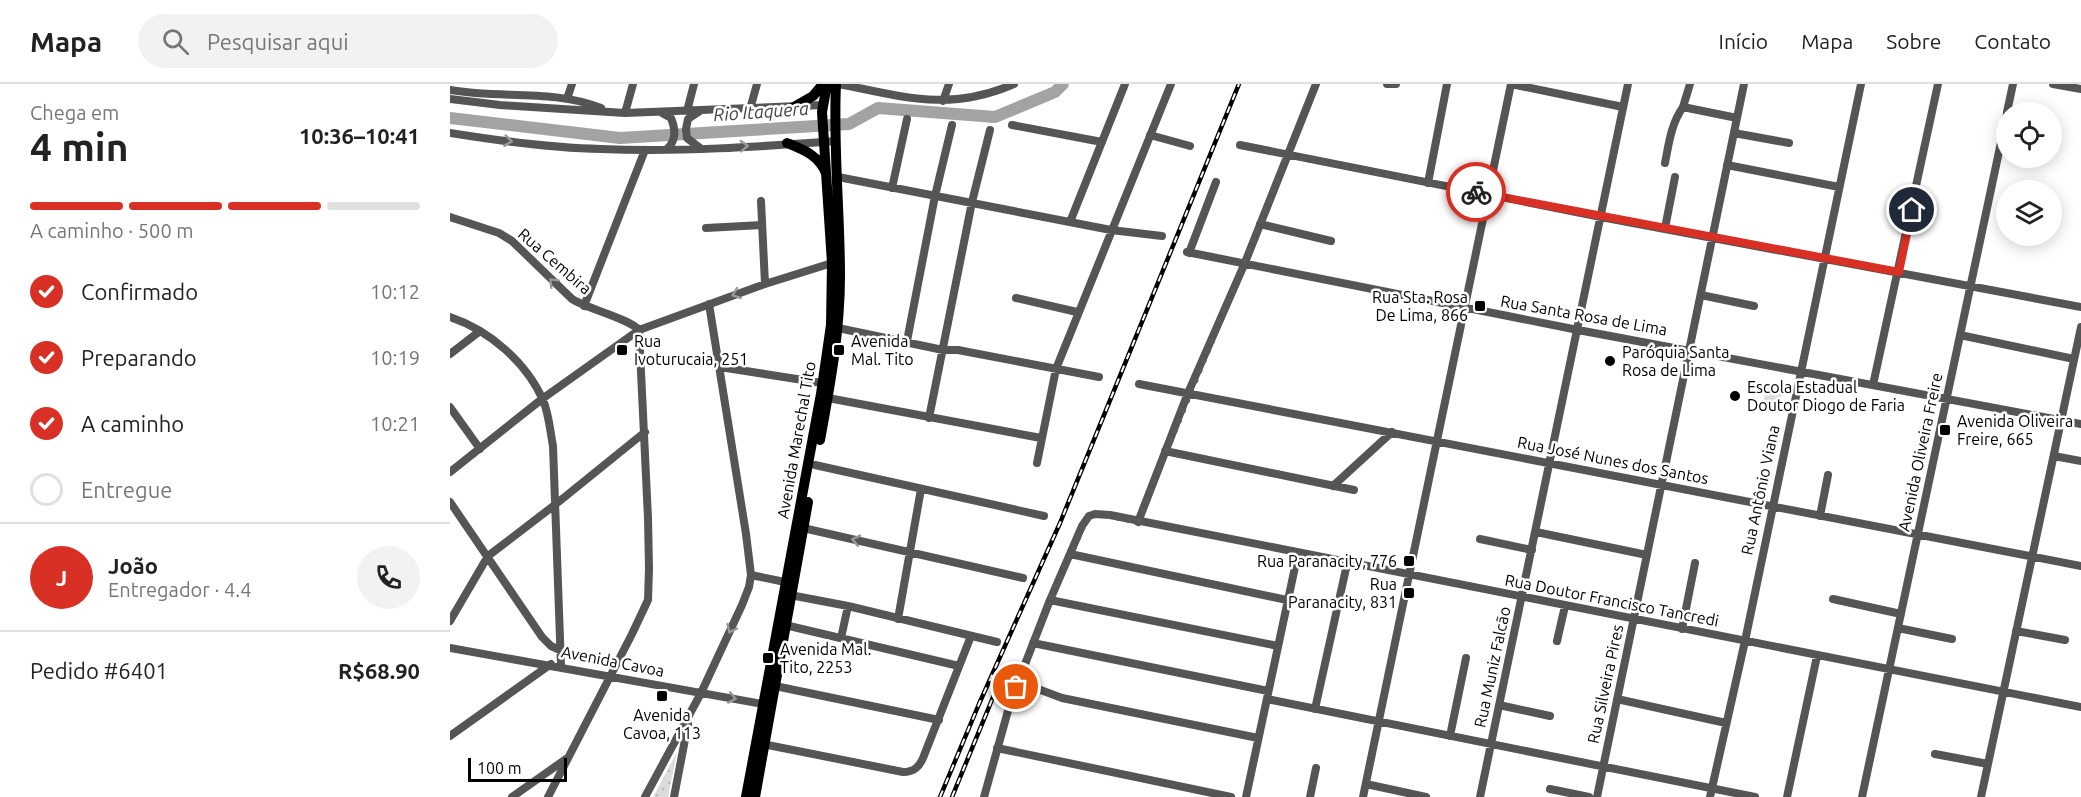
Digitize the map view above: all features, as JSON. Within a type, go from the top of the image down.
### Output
[{"type":"main road","points":[[792,108],[813,96],[825,84]]},
{"type":"main road","name":"Avenida Marechal Tito","points":[[767,705],[774,686],[828,398],[838,328],[840,279],[829,111],[825,84]]},
{"type":"main road","name":"Avenida Marechal Tito","points":[[829,111],[838,84]]},
{"type":"main road","points":[[787,143],[813,155],[833,177]]},
{"type":"main road","name":"Avenida Marechal Tito","points":[[746,797],[760,744],[785,582],[831,325],[833,177]]},
{"type":"main road","name":"Avenida Marechal Tito","points":[[755,797],[760,744]]},
{"type":"street","points":[[503,94],[506,84]]},
{"type":"street","points":[[567,99],[572,84]]},
{"type":"street","points":[[625,112],[633,84]]},
{"type":"street","points":[[687,111],[694,84]]},
{"type":"street","points":[[750,109],[757,84]]},
{"type":"street","points":[[838,84],[943,101],[966,99],[1014,84]]},
{"type":"street","points":[[943,101],[949,84]]},
{"type":"street","points":[[1070,222],[1125,84]]},
{"type":"street","points":[[1037,463],[1056,369],[1077,312],[1171,84]]},
{"type":"street","points":[[1138,522],[1188,393],[1245,265],[1316,84]]},
{"type":"street","points":[[1387,84],[1396,84]]},
{"type":"street","points":[[1428,183],[1447,84]]},
{"type":"street","points":[[1363,797],[1511,84],[1623,106]]},
{"type":"street","name":"Rua Muniz Falcão","points":[[1480,797],[1628,84]]},
{"type":"street","points":[[1665,163],[1672,128],[1683,106],[1690,84]]},
{"type":"street","name":"Rua Silveira Pires","points":[[1597,797],[1744,84]]},
{"type":"street","name":"Rua Antônio Viana","points":[[1711,793],[1861,84]]},
{"type":"street","points":[[1873,385],[1938,84]]},
{"type":"street","name":"Avenida Oliveira Freire","points":[[2009,102],[2013,84]]},
{"type":"street","points":[[2053,84],[2081,89]]},
{"type":"street","points":[[450,90],[567,99],[584,102],[610,112]]},
{"type":"street","points":[[450,99],[500,105],[610,112],[792,108],[829,111]]},
{"type":"street","points":[[1683,106],[1737,118]]},
{"type":"street","points":[[701,148],[687,138],[687,122],[703,110]]},
{"type":"street","points":[[661,112],[671,118],[673,123],[674,139],[667,149]]},
{"type":"street","points":[[892,188],[907,119]]},
{"type":"street","points":[[907,341],[935,196],[952,125]]},
{"type":"street","points":[[1012,125],[1102,142]]},
{"type":"street","points":[[929,418],[972,202],[990,130]]},
{"type":"street","points":[[450,133],[563,147],[645,150],[787,143],[830,138]]},
{"type":"street","points":[[1734,133],[1789,142]]},
{"type":"street","points":[[1150,135],[1190,146]]},
{"type":"street","points":[[1240,145],[1601,217],[2081,307]]},
{"type":"street","points":[[584,306],[645,150]]},
{"type":"street","name":"Avenida Oliveira Freire","points":[[1862,797],[1996,164]]},
{"type":"street","points":[[1727,165],[1839,187]]},
{"type":"street","points":[[833,177],[1111,230],[1161,237]]},
{"type":"street","points":[[1665,228],[1675,177]]},
{"type":"street","name":"Rua Santa Rosa de Lima","points":[[1216,182],[1188,252],[1578,330],[2081,424]]},
{"type":"street","points":[[761,201],[765,284]]},
{"type":"street","name":"Rua Cembira","points":[[450,217],[489,229],[512,241],[562,291],[584,306],[631,323],[639,330]]},
{"type":"street","points":[[1260,224],[1331,241]]},
{"type":"street","points":[[706,228],[762,225]]},
{"type":"street","points":[[450,472],[542,399],[639,330],[765,284],[832,263]]},
{"type":"street","points":[[1701,295],[1754,306]]},
{"type":"street","points":[[1016,298],[1077,312]]},
{"type":"street","points":[[645,797],[701,693],[742,605],[751,575],[709,304]]},
{"type":"street","points":[[450,317],[480,331],[500,345],[514,359],[542,399],[553,446],[561,666]]},
{"type":"street","points":[[1981,797],[2081,327]]},
{"type":"street","points":[[838,328],[943,350],[958,350],[1099,377]]},
{"type":"street","points":[[548,797],[648,600],[645,432],[639,330]]},
{"type":"street","points":[[450,354],[480,331]]},
{"type":"street","points":[[1960,335],[2074,359]]},
{"type":"street","points":[[720,367],[822,383]]},
{"type":"street","name":"Rua José Nunes dos Santos","points":[[1139,384],[2081,566]]},
{"type":"street","points":[[828,398],[1041,438]]},
{"type":"street","points":[[450,407],[480,449]]},
{"type":"street","points":[[450,621],[488,556],[645,432]]},
{"type":"street","points":[[1333,486],[1392,432]]},
{"type":"street","points":[[1165,451],[1353,490]]},
{"type":"street","points":[[2054,456],[2081,461]]},
{"type":"street","points":[[815,465],[1044,516]]},
{"type":"street","points":[[1820,516],[1828,475]]},
{"type":"street","points":[[898,619],[921,489]]},
{"type":"street","points":[[450,502],[542,637],[550,646],[562,651]]},
{"type":"street","name":"Rua Doutor Francisco Tancredi","points":[[1070,554],[1089,516],[1101,514],[2081,707]]},
{"type":"street","points":[[803,528],[1023,578]]},
{"type":"street","points":[[1536,532],[1647,555]]},
{"type":"street","points":[[1480,539],[1532,550]]},
{"type":"street","points":[[1246,797],[1298,553]]},
{"type":"street","points":[[984,797],[1021,674],[1070,554],[1287,600]]},
{"type":"street","points":[[1682,629],[1695,563]]},
{"type":"street","points":[[1315,709],[1347,564]]},
{"type":"street","points":[[751,575],[785,582]]},
{"type":"street","points":[[790,595],[848,606],[997,642]]},
{"type":"street","points":[[1833,599],[1901,614]]},
{"type":"street","points":[[1050,600],[1278,645]]},
{"type":"street","points":[[841,638],[848,606]]},
{"type":"street","points":[[1557,641],[1565,606]]},
{"type":"street","points":[[785,625],[959,666]]},
{"type":"street","points":[[1898,628],[1952,639]]},
{"type":"street","points":[[2016,631],[2065,640]]},
{"type":"street","points":[[760,744],[908,772],[916,769],[920,765],[939,720],[971,636]]},
{"type":"street","points":[[1033,643],[1267,695],[1315,709],[1379,723],[1603,766],[1711,793],[1755,797]]},
{"type":"street","name":"Avenida Cavoa","points":[[450,648],[551,664],[767,705]]},
{"type":"street","points":[[1786,797],[1817,656]]},
{"type":"street","points":[[1449,736],[1466,658]]},
{"type":"street","points":[[450,736],[551,664]]},
{"type":"street","points":[[1021,674],[1044,692],[1062,698],[1258,738]]},
{"type":"street","points":[[774,686],[939,720]]},
{"type":"street","points":[[1617,699],[1726,723]]},
{"type":"street","points":[[1499,705],[1550,716]]},
{"type":"street","points":[[675,797],[689,715]]},
{"type":"street","points":[[997,748],[1231,797]]},
{"type":"street","points":[[1935,754],[1988,764]]},
{"type":"street","points":[[513,797],[568,757]]},
{"type":"street","points":[[1310,797],[1316,768]]},
{"type":"street","points":[[1366,784],[1425,797]]},
{"type":"street","points":[[1550,789],[1589,797]]},
{"type":"shaded area","points":[[1767,384],[1783,388],[1777,413],[1762,409]]},
{"type":"shaded area","points":[[677,752],[668,797],[653,797]]},
{"type":"waterway","name":"Rio Itaquera","points":[[450,118],[620,138],[849,124],[878,108],[995,117],[1055,92],[1063,84]]},
{"type":"railway","points":[[940,797],[1060,523],[1239,84]]},
{"type":"railway","points":[[952,797],[1003,673]]},
{"type":"way so far","points":[[1016,687],[1050,600],[1086,520],[1089,516],[1101,514],[1138,522],[1188,393],[1245,265],[1287,155],[1476,192]]},
{"type":"place","name":"Rua Sta. Rosa De Lima, 866","points":[[1480,306]]},
{"type":"place","name":"Rua Ivoturucaia, 251","points":[[622,350]]},
{"type":"place","name":"Avenida Mal. Tito","points":[[839,350]]},
{"type":"place","name":"Paróquia Santa Rosa de Lima","points":[[1610,361]]},
{"type":"place","name":"Escola Estadual Doutor Diogo de Faria","points":[[1735,396]]},
{"type":"place","name":"Avenida Oliveira Freire, 665","points":[[1945,430]]},
{"type":"place","name":"Rua Paranacity, 776","points":[[1409,561]]},
{"type":"place","name":"Rua Paranacity, 831","points":[[1409,593]]},
{"type":"place","name":"Avenida Mal. Tito, 2253","points":[[768,658]]},
{"type":"place","name":"Avenida Cavoa, 113","points":[[662,696]]},
{"type":"route","points":[[1476,192],[1899,272],[1912,210]]}]
